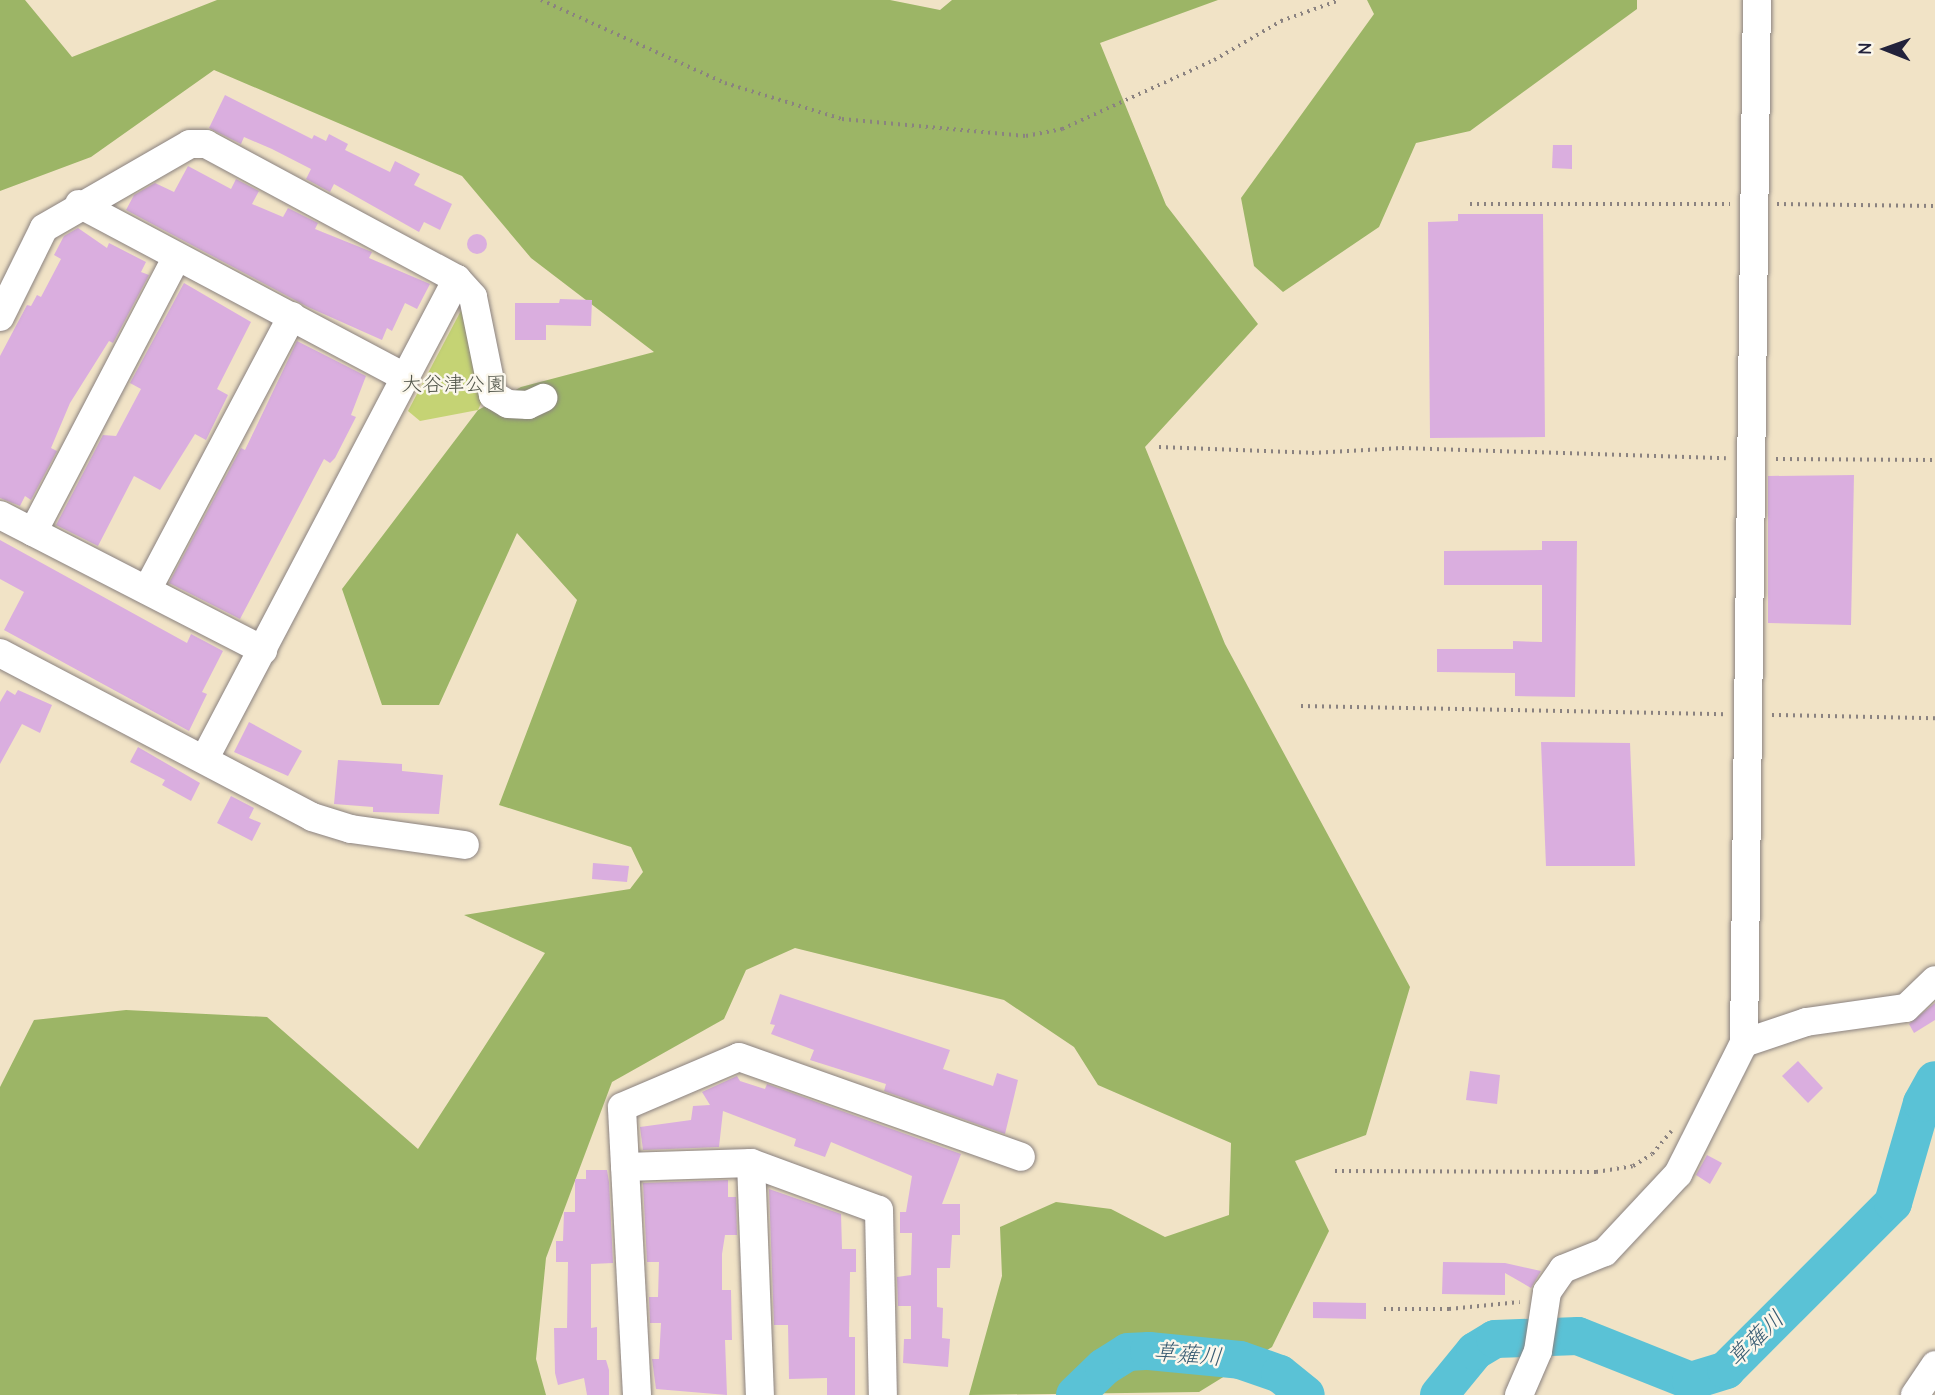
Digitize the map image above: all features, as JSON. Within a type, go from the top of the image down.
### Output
[{"type":"street","points":[[1519,1395],[1563,1269],[1605,1252],[1669,1184],[1744,1043],[1754,459],[1757,0]]},
{"type":"street","points":[[0,317],[44,228],[79,204],[190,144],[206,144],[457,279],[473,297],[493,395],[508,404],[528,405],[542,398]]},
{"type":"street","points":[[79,204],[176,259],[292,316],[405,377]]},
{"type":"street","points":[[33,532],[176,259]]},
{"type":"street","points":[[205,758],[457,279]]},
{"type":"street","points":[[147,590],[292,316]]},
{"type":"street","points":[[0,515],[263,650]]},
{"type":"street","points":[[0,653],[205,758],[312,817],[351,830],[465,845]]},
{"type":"street","points":[[1744,1043],[1806,1022],[1906,1008],[1935,980]]},
{"type":"street","points":[[637,1395],[622,1107],[739,1057],[1021,1157]]},
{"type":"street","points":[[625,1167],[751,1163],[879,1210],[883,1395]]},
{"type":"street","points":[[751,1163],[760,1395]]},
{"type":"street","points":[[1915,1395],[1935,1365]]},
{"type":"path","points":[[541,0],[725,83],[842,119],[1026,136],[1062,129],[1214,60],[1281,21],[1340,0]]},
{"type":"path","points":[[1470,204],[1935,205]]},
{"type":"path","points":[[1159,447],[1312,453],[1402,448],[1754,459],[1935,460]]},
{"type":"path","points":[[1301,706],[1935,718]]},
{"type":"path","points":[[1335,1171],[1615,1170],[1652,1154],[1685,1121],[1704,1119]]},
{"type":"path","points":[[1384,1308],[1449,1309],[1542,1324]]},
{"type":"green space","points":[[0,0],[25,0],[72,57],[217,0],[890,0],[940,10],[952,0],[1218,0],[1100,43],[1166,205],[1258,324],[1145,447],[1225,644],[1410,987],[1366,1135],[1295,1161],[1329,1231],[1272,1347],[1199,1392],[969,1395],[1002,1276],[1000,1227],[1056,1202],[1111,1209],[1165,1237],[1229,1215],[1231,1143],[1098,1085],[1074,1047],[1004,1000],[795,948],[746,970],[724,1019],[612,1082],[546,1258],[536,1359],[546,1395],[0,1395],[0,1087],[34,1020],[126,1010],[267,1017],[418,1149],[545,953],[464,915],[630,889],[643,872],[631,847],[499,805],[577,600],[517,533],[439,705],[382,705],[342,589],[478,410],[521,387],[654,352],[531,258],[462,176],[214,70],[91,157],[0,191]]},
{"type":"green space","points":[[1367,0],[1637,0],[1637,9],[1470,131],[1416,143],[1379,227],[1283,292],[1254,266],[1241,198],[1374,14]]},
{"type":"green space","name":"大谷津公園","points":[[465,303],[486,393],[478,410],[420,421],[408,411]]},
{"type":"building","points":[[225,95],[312,139],[314,135],[326,141],[329,134],[348,144],[345,150],[390,172],[395,161],[420,174],[414,185],[452,204],[440,230],[424,222],[419,232],[334,184],[330,192],[306,179],[311,169],[272,149],[244,137],[241,144],[209,128]]},
{"type":"building","points":[[1553,145],[1572,145],[1572,169],[1552,168]]},
{"type":"building","points":[[188,166],[231,189],[236,179],[259,191],[252,204],[283,217],[288,208],[318,223],[315,229],[372,252],[369,258],[430,284],[417,309],[405,303],[392,331],[387,328],[382,340],[308,307],[126,210],[134,195],[155,183],[174,192]]},
{"type":"building","points":[[1458,214],[1543,214],[1545,437],[1430,438],[1428,222],[1458,221]]},
{"type":"building","points":[[78,228],[107,248],[109,243],[146,262],[141,272],[149,275],[113,343],[109,341],[70,403],[51,448],[57,451],[31,500],[25,496],[20,506],[0,498],[0,356],[27,305],[31,306],[37,295],[41,297],[61,259],[54,255],[64,236]]},
{"type":"building","points":[[473,234],[481,234],[487,244],[481,254],[473,254],[467,248],[467,240]]},
{"type":"building","points":[[184,283],[251,322],[217,389],[228,395],[206,440],[195,434],[160,490],[134,476],[98,546],[56,525],[103,435],[116,436],[141,389],[130,383]]},
{"type":"building","points":[[560,299],[592,300],[591,326],[546,325],[546,340],[515,340],[515,303],[559,303]]},
{"type":"building","points":[[297,341],[366,376],[351,415],[356,417],[335,458],[330,463],[324,459],[240,619],[169,583],[241,448],[245,450]]},
{"type":"building","points":[[1854,475],[1851,625],[1768,623],[1768,476]]},
{"type":"building","points":[[0,540],[187,643],[191,634],[223,651],[202,692],[207,694],[189,731],[4,630],[24,592],[0,579]]},
{"type":"building","points":[[1542,541],[1577,541],[1575,697],[1515,696],[1515,673],[1437,672],[1437,649],[1513,649],[1513,641],[1542,642],[1542,585],[1444,585],[1444,551],[1542,550]]},
{"type":"building","points":[[7,690],[15,695],[18,690],[52,705],[40,733],[22,724],[0,764],[0,702]]},
{"type":"building","points":[[249,722],[302,751],[288,776],[234,752]]},
{"type":"building","points":[[1541,742],[1630,743],[1635,866],[1546,866]]},
{"type":"building","points":[[138,747],[200,783],[191,801],[162,785],[165,780],[130,762]]},
{"type":"building","points":[[338,760],[402,764],[402,771],[443,775],[439,814],[373,812],[373,807],[334,804]]},
{"type":"building","points":[[231,796],[254,808],[249,818],[261,823],[252,841],[217,823]]},
{"type":"building","points":[[593,863],[629,866],[627,882],[592,879]]},
{"type":"building","points":[[780,994],[950,1050],[943,1069],[993,1086],[997,1073],[1018,1080],[1005,1134],[884,1091],[886,1084],[810,1060],[814,1050],[771,1034],[775,1025],[770,1024]]},
{"type":"building","points":[[1935,1003],[1935,1020],[1914,1033],[1909,1024]]},
{"type":"building","points":[[1798,1061],[1823,1088],[1808,1103],[1782,1076]]},
{"type":"building","points":[[1470,1071],[1500,1075],[1497,1104],[1466,1100]]},
{"type":"building","points":[[737,1076],[740,1081],[765,1089],[767,1084],[961,1154],[942,1204],[960,1204],[960,1235],[952,1235],[950,1268],[937,1268],[937,1307],[943,1308],[942,1338],[950,1339],[948,1367],[903,1363],[904,1339],[911,1339],[911,1306],[898,1306],[897,1277],[911,1275],[912,1233],[900,1233],[900,1212],[906,1212],[912,1176],[831,1142],[825,1157],[794,1146],[796,1139],[723,1111],[719,1147],[643,1150],[640,1127],[691,1120],[693,1106],[710,1105],[702,1092]]},
{"type":"building","points":[[1707,1155],[1722,1163],[1710,1184],[1696,1175]]},
{"type":"building","points":[[586,1170],[607,1170],[609,1182],[613,1263],[591,1264],[591,1328],[597,1327],[597,1360],[606,1360],[609,1370],[609,1395],[587,1395],[584,1378],[558,1385],[555,1373],[554,1328],[567,1328],[568,1262],[556,1262],[556,1241],[563,1241],[564,1212],[575,1212],[575,1179],[586,1179]]},
{"type":"building","points":[[728,1180],[728,1197],[736,1197],[737,1235],[725,1235],[722,1254],[722,1290],[731,1290],[732,1340],[725,1340],[727,1395],[656,1389],[652,1359],[659,1359],[661,1323],[650,1323],[649,1297],[658,1297],[659,1262],[647,1262],[643,1183]]},
{"type":"building","points":[[769,1189],[841,1214],[842,1249],[856,1249],[856,1272],[850,1272],[849,1337],[855,1337],[855,1395],[827,1395],[827,1378],[789,1379],[788,1325],[774,1325]]},
{"type":"building","points":[[1443,1262],[1505,1263],[1541,1271],[1531,1288],[1505,1273],[1505,1295],[1442,1294]]},
{"type":"building","points":[[1313,1302],[1366,1303],[1366,1319],[1313,1318]]},
{"type":"waterway","name":"草薙川","points":[[1439,1395],[1475,1351],[1495,1339],[1578,1336],[1691,1381],[1726,1370],[1893,1203],[1922,1103],[1935,1080]]},
{"type":"waterway","name":"草薙川","points":[[1075,1395],[1104,1367],[1128,1352],[1149,1351],[1240,1360],[1280,1374],[1306,1395]]}]
